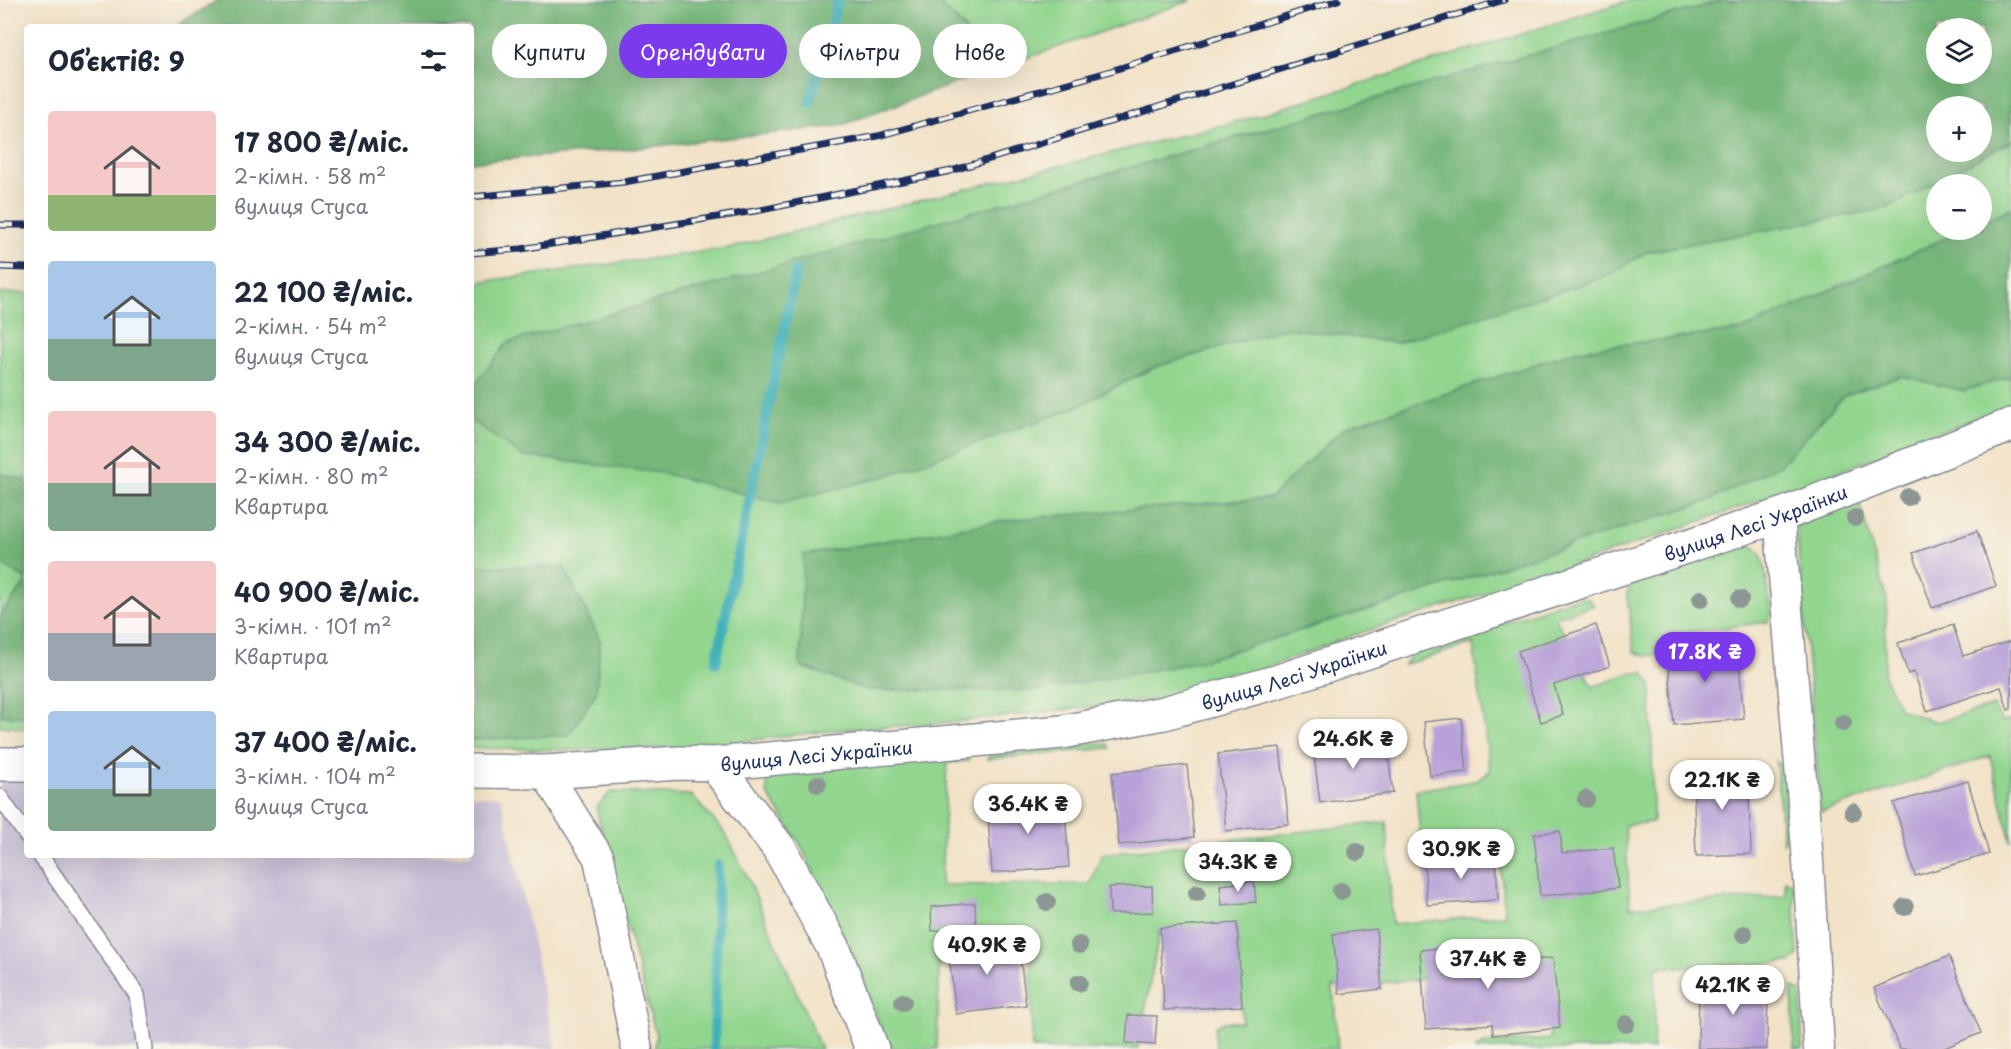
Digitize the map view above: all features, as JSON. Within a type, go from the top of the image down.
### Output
[{"type":"street","name":"вулиця Лесі Українки","points":[[474,771],[545,772],[679,763],[714,764],[1062,732],[1164,713],[1276,682],[1779,516],[2011,425]]},
{"type":"street","points":[[1779,516],[1808,861],[1819,1049]]},
{"type":"street","points":[[0,764],[24,764]]},
{"type":"street","points":[[714,764],[779,848],[832,947],[872,1049]]},
{"type":"street","points":[[545,772],[599,858],[637,1049]]},
{"type":"lane","points":[[0,797],[24,832]]},
{"type":"lane","points":[[42,858],[137,995],[145,1049]]},
{"type":"shaded area","points":[[0,776],[24,777],[24,858],[474,858],[474,795],[501,797],[556,1049],[0,1049]]},
{"type":"green space","points":[[218,0],[936,0],[960,24],[933,24],[933,78],[970,78],[839,126],[620,150],[474,162],[474,24],[179,24]]},
{"type":"green space","points":[[936,0],[1192,0],[1027,58],[1027,24],[960,24]]},
{"type":"green space","points":[[1630,0],[2011,0],[2011,405],[1793,489],[1566,568],[1357,634],[1249,674],[1231,672],[1203,681],[1188,696],[955,722],[826,731],[687,748],[570,750],[474,748],[474,283],[729,248],[1247,119]]},
{"type":"green space","points":[[1724,0],[2011,0],[2011,141],[1992,151],[1992,96],[1926,96],[1926,162],[1972,162],[1950,174],[1926,174],[1926,187],[1887,208],[1646,252],[1607,276],[1397,343],[1285,328],[1155,367],[1072,409],[882,477],[780,503],[662,473],[522,456],[474,422],[474,386],[507,343]]},
{"type":"green space","points":[[2011,208],[2011,377],[1964,391],[1901,376],[1845,395],[1780,465],[1708,501],[1198,662],[1042,690],[867,690],[800,666],[803,555],[1007,520],[1270,498],[1345,427],[1578,350],[1742,330],[1941,240],[1992,240],[1992,217]]},
{"type":"green space","points":[[0,293],[24,293],[24,729],[0,726]]},
{"type":"green space","points":[[0,474],[24,479],[24,578],[0,564]]},
{"type":"green space","points":[[1859,502],[1887,599],[1884,675],[1900,709],[1936,722],[1994,706],[2002,722],[2011,720],[2011,842],[1990,756],[1821,812],[1796,525]]},
{"type":"green space","points":[[1741,541],[1755,548],[1764,564],[1772,612],[1768,622],[1663,635],[1662,654],[1645,656],[1634,652],[1627,595],[1634,580]]},
{"type":"green space","points":[[474,566],[564,567],[600,640],[596,693],[569,735],[474,740]]},
{"type":"green space","points":[[24,585],[24,717],[1,715],[0,616]]},
{"type":"green space","points":[[1580,598],[1589,599],[1594,605],[1555,617],[1593,687],[1628,674],[1643,672],[1651,684],[1653,822],[1625,825],[1630,907],[1786,896],[1785,880],[1793,884],[1798,955],[1791,962],[1656,968],[1653,1049],[1474,1049],[1487,1043],[1550,1039],[1548,972],[1483,974],[1333,987],[1338,1049],[1217,1049],[1215,1027],[1224,1022],[1242,1022],[1237,924],[1160,929],[1138,1049],[1032,1049],[1031,935],[940,940],[937,1049],[894,1049],[884,1037],[849,946],[799,842],[767,793],[767,779],[771,770],[968,757],[969,761],[947,763],[941,885],[1090,884],[1102,854],[1387,822],[1392,924],[1505,915],[1498,841],[1421,847],[1416,790],[1476,781],[1490,771],[1473,643],[1404,665],[1413,654]]},
{"type":"green space","points":[[1088,743],[1108,744],[1110,748],[987,759],[990,755]]},
{"type":"green space","points":[[1776,761],[1784,769],[1787,833],[1783,844]]},
{"type":"green space","points":[[611,792],[691,795],[726,834],[750,883],[821,1049],[655,1049],[656,1035],[596,808]]},
{"type":"green space","points":[[1792,987],[1801,992],[1802,1049],[1794,1049]]},
{"type":"building","points":[[1977,531],[1996,586],[1932,608],[1913,553]]},
{"type":"building","points":[[1596,625],[1610,666],[1554,685],[1563,715],[1541,722],[1518,651]]},
{"type":"building","points":[[1953,625],[1963,656],[2011,641],[2011,709],[2008,710],[2001,687],[1927,711],[1914,672],[1908,674],[1898,643]]},
{"type":"building","points":[[1737,641],[1744,719],[1674,725],[1667,646]]},
{"type":"building","points":[[1461,718],[1467,772],[1430,776],[1424,722]]},
{"type":"building","points":[[1386,738],[1393,793],[1320,803],[1313,747]]},
{"type":"building","points":[[1280,747],[1289,824],[1226,831],[1218,754]]},
{"type":"building","points":[[1187,765],[1194,837],[1119,845],[1112,773]]},
{"type":"building","points":[[1748,767],[1751,854],[1696,856],[1693,769]]},
{"type":"building","points":[[1968,781],[1989,854],[1915,876],[1894,803]]},
{"type":"building","points":[[1064,797],[1069,867],[992,873],[987,802]]},
{"type":"building","points":[[1560,831],[1562,853],[1613,848],[1618,888],[1540,896],[1534,834]]},
{"type":"building","points":[[1496,855],[1498,900],[1427,905],[1424,860]]},
{"type":"building","points":[[1254,881],[1256,902],[1222,905],[1220,885]]},
{"type":"building","points":[[1152,886],[1153,912],[1110,914],[1109,887]]},
{"type":"building","points":[[975,903],[976,928],[932,931],[931,907]]},
{"type":"building","points":[[1237,923],[1242,1006],[1164,1010],[1160,928]]},
{"type":"building","points":[[1376,929],[1382,989],[1339,994],[1333,934]]},
{"type":"building","points":[[1018,939],[1026,1005],[956,1014],[948,948]]},
{"type":"building","points":[[1502,943],[1504,963],[1553,958],[1560,1028],[1493,1035],[1492,1024],[1426,1029],[1420,950]]},
{"type":"building","points":[[1949,956],[1981,1033],[1942,1049],[1900,1049],[1874,988]]},
{"type":"building","points":[[1699,982],[1768,982],[1767,1049],[1698,1049]]},
{"type":"building","points":[[1128,1015],[1157,1016],[1155,1045],[1126,1043]]},
{"type":"waterway","points":[[810,103],[838,0]]},
{"type":"waterway","points":[[716,663],[796,270]]},
{"type":"waterway","points":[[714,1049],[718,865]]},
{"type":"railway","points":[[474,197],[624,182],[878,136],[1104,73],[1338,0]]},
{"type":"railway","points":[[474,253],[521,249],[761,210],[951,171],[1504,0]]},
{"type":"railway","points":[[0,225],[24,225]]},
{"type":"railway","points":[[0,267],[24,268]]}]
